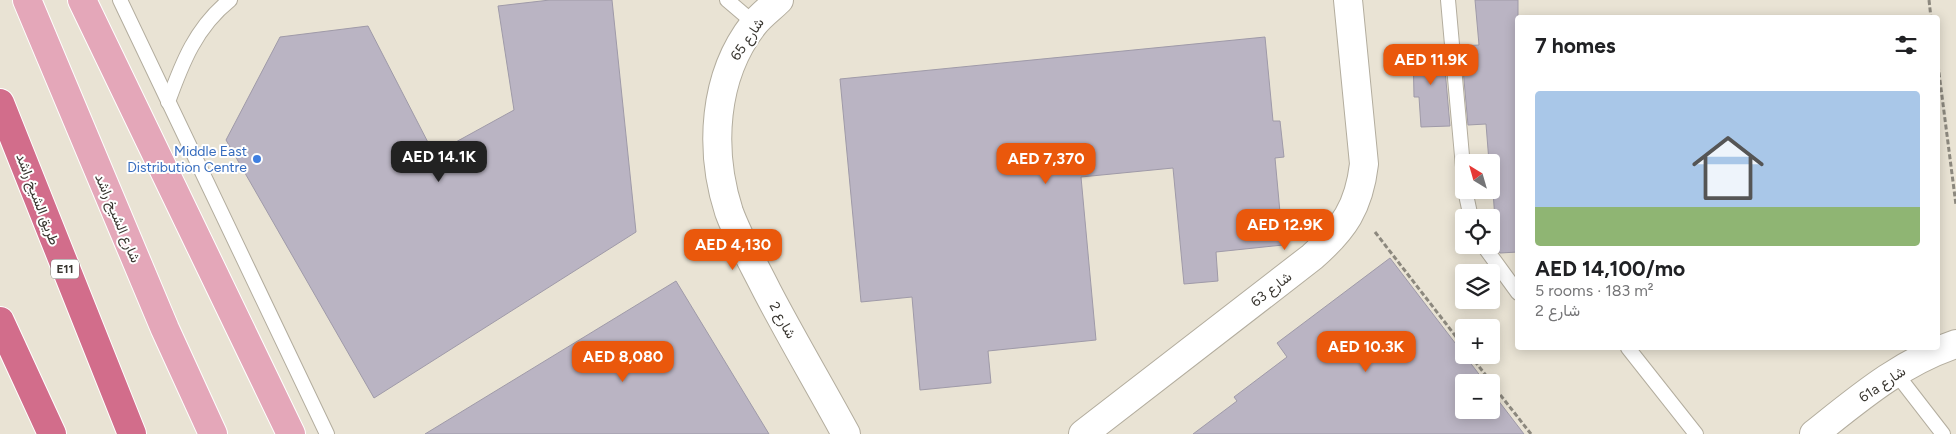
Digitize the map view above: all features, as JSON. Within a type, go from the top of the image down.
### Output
[{"type":"highway","name":"طريق الشيخ راشد","points":[[0,103],[132,434]]},
{"type":"highway","points":[[0,321],[52,434]]},
{"type":"main road","name":"شارع الشيخ راشد","points":[[27,0],[165,329],[213,434]]},
{"type":"main road","points":[[82,0],[235,313],[291,434]]},
{"type":"street","name":"شارع 65","points":[[723,83],[736,51],[754,23],[779,0]]},
{"type":"street","name":"شارع 63","points":[[1083,434],[1312,257],[1343,225],[1355,206],[1362,185],[1364,164],[1348,0]]},
{"type":"street","name":"شارع 2","points":[[723,83],[718,115],[718,148],[721,180],[730,212],[742,242],[776,308],[846,434]]},
{"type":"street","name":"61a شارع","points":[[1940,349],[1956,344]]},
{"type":"street","name":"61a شارع","points":[[1814,434],[1895,372],[1937,350]]},
{"type":"lane","points":[[120,0],[327,434]]},
{"type":"lane","points":[[168,102],[192,43],[205,24],[230,0]]},
{"type":"lane","points":[[727,0],[754,23]]},
{"type":"lane","points":[[1448,0],[1462,154]]},
{"type":"lane","points":[[1490,254],[1515,289]]},
{"type":"lane","points":[[1630,350],[1696,434]]},
{"type":"lane","points":[[1895,372],[1943,434]]},
{"type":"path","points":[[1929,0],[1931,15]]},
{"type":"path","points":[[1940,81],[1956,205]]},
{"type":"path","points":[[1355,206],[1455,335]]},
{"type":"path","points":[[1500,394],[1531,434]]},
{"type":"building","points":[[550,0],[612,0],[636,232],[374,398],[226,140],[280,37],[368,26],[434,154],[514,110],[498,6]]},
{"type":"building","points":[[1475,0],[1518,0],[1518,15],[1515,15],[1515,252],[1500,253],[1500,209],[1494,209],[1494,199],[1500,199],[1500,154],[1488,154],[1486,124],[1468,125],[1461,46],[1479,45]]},
{"type":"building","points":[[1265,37],[1273,121],[1280,121],[1284,157],[1275,158],[1283,245],[1216,252],[1218,281],[1184,284],[1173,168],[1081,177],[1096,340],[988,351],[991,383],[920,390],[912,297],[861,302],[840,79]]},
{"type":"building","points":[[1443,47],[1450,126],[1421,127],[1419,97],[1414,97],[1413,48]]},
{"type":"building","points":[[1390,258],[1455,343],[1455,364],[1471,364],[1479,374],[1455,374],[1455,419],[1500,419],[1500,403],[1524,434],[1193,434],[1237,401],[1234,397],[1287,357],[1277,343]]},
{"type":"building","points":[[676,281],[769,434],[425,434]]},
{"type":"place","name":"Middle East Distribution Centre","points":[[257,159]]}]
